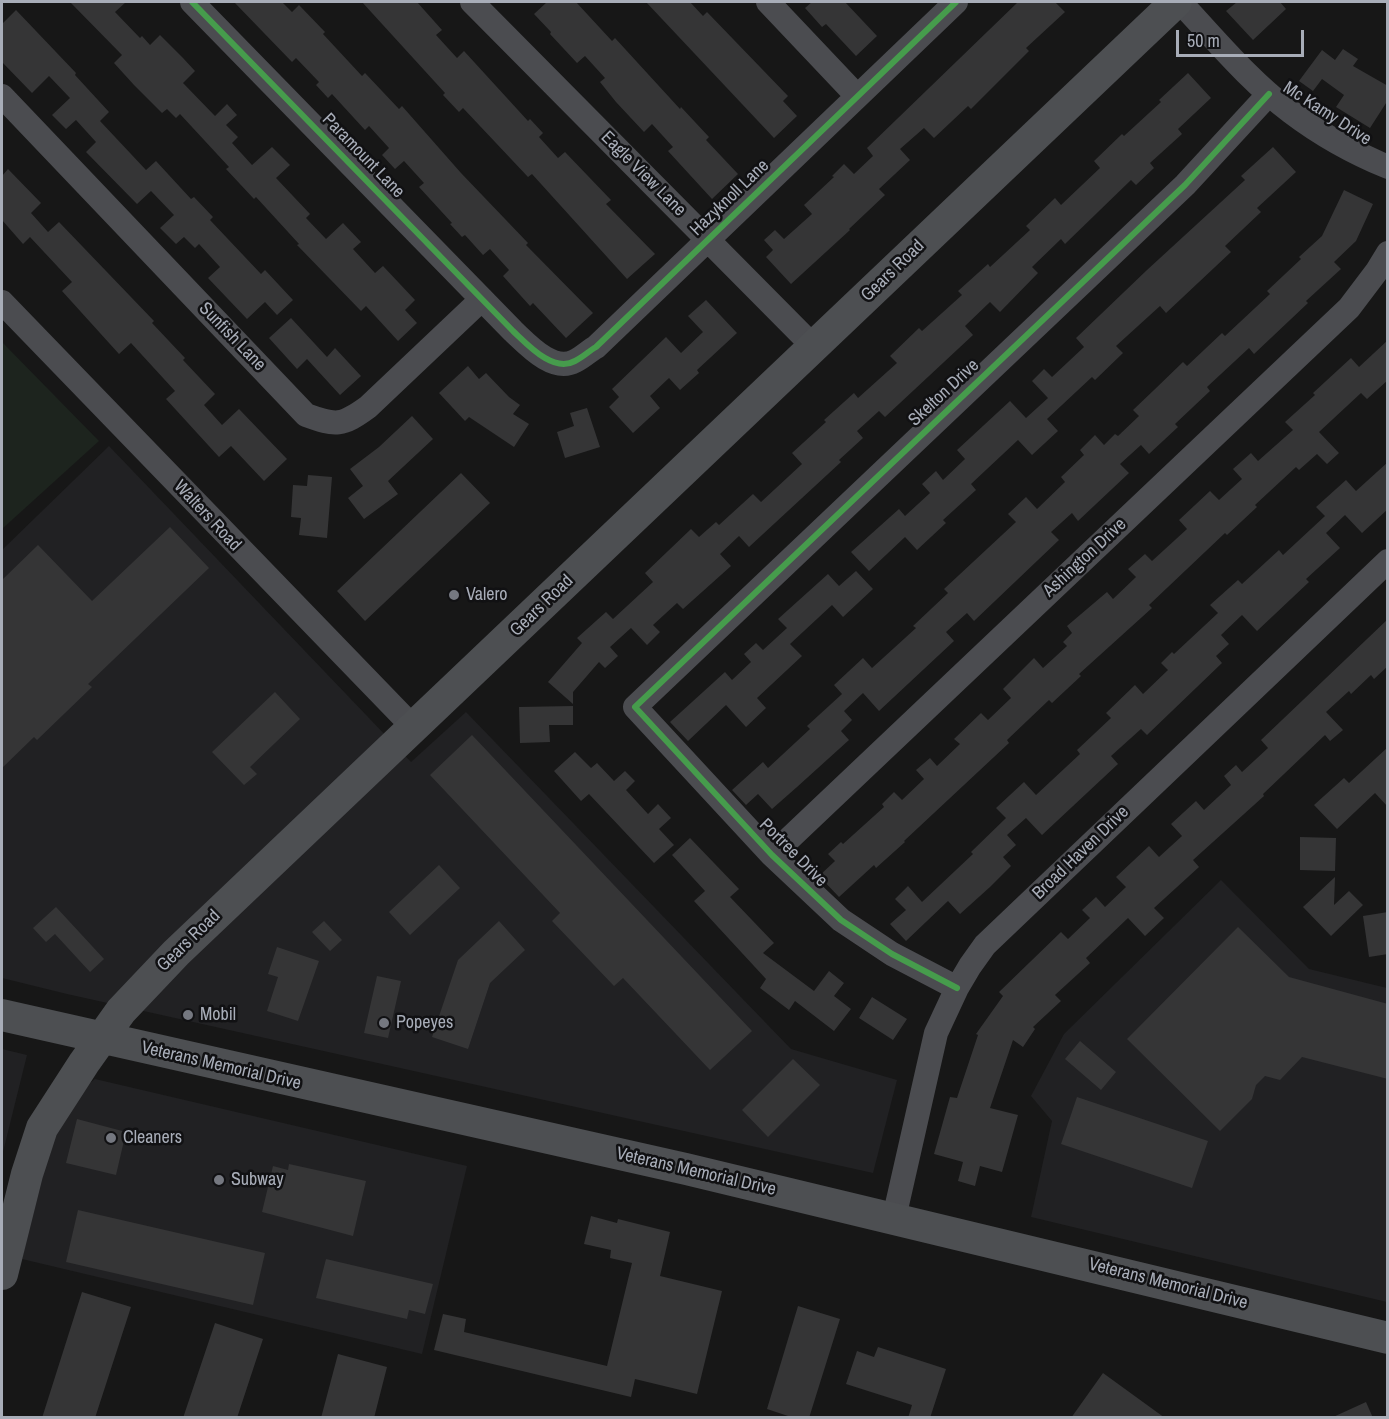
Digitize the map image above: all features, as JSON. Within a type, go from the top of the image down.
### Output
[{"type":"main road","name":"Gears Road","points":[[2,1274],[24,1183],[42,1128],[100,1038],[121,1011],[163,966],[1178,2]]},
{"type":"main road","name":"Veterans Memorial Drive","points":[[2,1015],[686,1169],[1388,1338]]},
{"type":"street","name":"Paramount Lane","points":[[192,2],[513,331]]},
{"type":"street","name":"Eagle View Lane","points":[[472,2],[814,347]]},
{"type":"street","points":[[768,2],[857,96]]},
{"type":"street","name":"Hazyknoll Lane","points":[[513,331],[531,348],[561,364],[574,362],[596,347],[956,2]]},
{"type":"street","name":"Mc Kamy Drive","points":[[1178,2],[1269,94],[1292,113],[1330,138],[1388,167]]},
{"type":"street","name":"Skelton Drive","points":[[634,707],[1185,185],[1269,94]]},
{"type":"street","name":"Sunfish Lane","points":[[2,96],[306,416],[330,424],[346,422],[356,416],[482,299]]},
{"type":"street","name":"Ashington Drive","points":[[772,855],[1349,308],[1388,253]]},
{"type":"street","name":"Walters Road","points":[[2,302],[414,728]]},
{"type":"street","name":"Broad Haven Drive","points":[[894,1218],[936,1033],[970,966],[993,937],[1388,561]]},
{"type":"street","name":"Portree Drive","points":[[634,707],[772,855],[849,926],[892,954],[957,988]]},
{"type":"shaded area","points":[[2,342],[99,441],[2,529]]},
{"type":"shaded area","points":[[109,446],[411,762],[466,712],[791,1049],[897,1080],[873,1173],[2,978],[2,550]]},
{"type":"shaded area","points":[[1221,880],[1309,969],[1387,988],[1387,1302],[1031,1217],[1052,1121],[1031,1096],[1064,1034]]},
{"type":"shaded area","points":[[2,1049],[27,1055],[2,1156]]},
{"type":"shaded area","points":[[95,1079],[467,1166],[422,1354],[22,1259],[43,1164],[65,1115]]},
{"type":"building","points":[[70,2],[126,2],[115,12],[150,45],[160,35],[183,58],[195,71],[183,83],[215,116],[227,104],[237,115],[226,125],[238,137],[232,143],[252,165],[272,147],[290,165],[276,178],[310,214],[306,218],[326,239],[343,223],[361,242],[353,249],[375,273],[383,266],[415,300],[405,310],[417,323],[398,341],[366,306],[361,311],[297,245],[299,244],[256,197],[254,199],[226,169],[229,167],[180,114],[176,118],[167,109],[162,113],[134,85],[114,63],[122,55]]},
{"type":"building","points":[[234,2],[282,2],[292,12],[299,5],[362,76],[365,73],[399,109],[402,106],[461,173],[528,243],[526,245],[593,313],[566,338],[533,303],[530,306],[503,276],[509,270],[490,249],[483,255],[465,235],[462,237],[450,224],[452,223],[419,187],[424,183],[404,161],[395,169],[382,155],[389,148],[369,126],[365,130],[332,94],[328,98],[316,85],[319,82],[296,58],[292,62]]},
{"type":"building","points":[[362,2],[417,2],[442,30],[436,35],[457,58],[464,51],[528,121],[530,119],[543,133],[539,137],[558,158],[565,152],[611,200],[606,204],[655,254],[627,279],[532,174],[528,177],[463,108],[459,112],[443,95],[445,93]]},
{"type":"building","points":[[547,2],[576,2],[612,41],[615,38],[680,109],[681,107],[709,137],[706,140],[738,174],[712,199],[668,151],[673,147],[652,124],[644,132],[600,82],[605,78],[585,56],[577,63],[550,34],[551,32],[534,14]]},
{"type":"building","points":[[646,2],[690,2],[703,16],[707,12],[788,96],[783,101],[797,116],[774,138]]},
{"type":"building","points":[[812,2],[845,2],[877,36],[856,56],[826,24],[822,27],[805,8]]},
{"type":"building","points":[[1018,2],[1055,2],[1065,12],[1026,48],[1029,51],[971,109],[968,106],[934,138],[924,128],[900,149],[910,160],[879,189],[885,195],[791,284],[766,257],[773,250],[764,240],[775,230],[784,239],[812,214],[804,205],[834,177],[832,176],[844,164],[854,174],[873,156],[867,148]]},
{"type":"building","points":[[1237,2],[1280,2],[1286,9],[1253,40],[1226,11]]},
{"type":"building","points":[[16,10],[76,73],[75,75],[109,112],[100,121],[146,170],[156,161],[191,199],[194,197],[213,217],[210,220],[261,274],[265,270],[293,300],[277,315],[265,302],[247,319],[208,278],[220,267],[199,244],[195,248],[184,237],[176,244],[160,228],[174,215],[151,191],[137,204],[86,152],[96,142],[76,120],[66,129],[52,115],[70,98],[49,76],[32,93],[2,62],[2,24]]},
{"type":"building","points":[[1343,49],[1358,59],[1353,66],[1388,86],[1388,100],[1370,128],[1336,107],[1344,95],[1322,79],[1313,91],[1299,81],[1322,50],[1335,60]]},
{"type":"building","points":[[1188,73],[1211,98],[1178,129],[1182,134],[1150,163],[1154,168],[1136,185],[1131,180],[1065,244],[1061,239],[1032,267],[1038,273],[1000,312],[990,302],[965,326],[973,335],[885,417],[879,411],[857,431],[863,438],[839,460],[841,462],[749,547],[739,536],[720,554],[731,566],[683,609],[677,603],[653,625],[660,632],[647,645],[631,628],[610,647],[618,656],[605,668],[599,662],[573,692],[573,704],[548,682],[582,643],[577,638],[606,612],[613,619],[653,582],[645,573],[691,529],[699,537],[716,522],[719,525],[753,494],[761,502],[802,464],[792,453],[826,422],[824,420],[854,393],[858,398],[897,363],[890,356],[919,328],[922,331],[962,295],[958,291],[988,264],[990,267],[1030,230],[1026,226],[1055,198],[1061,205],[1100,168],[1094,161],[1161,102],[1159,100]]},
{"type":"building","points":[[1273,147],[1296,172],[1257,208],[1261,212],[1225,246],[1231,252],[1166,313],[1160,306],[1116,346],[1123,353],[1095,380],[1092,377],[1047,419],[1058,431],[1032,455],[1018,440],[971,484],[976,490],[943,520],[946,523],[917,550],[905,537],[869,571],[851,552],[899,509],[905,516],[930,493],[922,484],[936,471],[943,480],[965,459],[957,450],[1010,401],[1026,418],[1048,398],[1032,381],[1044,369],[1052,377],[1084,347],[1076,338],[1245,180],[1241,176]]},
{"type":"building","points":[[8,169],[41,203],[31,213],[48,232],[59,222],[154,321],[152,323],[185,358],[183,360],[215,394],[204,405],[222,425],[239,409],[287,459],[264,481],[231,446],[219,457],[166,399],[175,391],[131,343],[119,354],[62,291],[72,282],[30,237],[23,244],[2,220],[2,176]]},
{"type":"building","points":[[1344,190],[1373,204],[1356,241],[1334,262],[1341,269],[1306,301],[1308,303],[1254,354],[1249,348],[1207,387],[1210,391],[1175,424],[1178,427],[1149,454],[1141,445],[1120,464],[1129,473],[1078,521],[1072,513],[1051,532],[1059,540],[974,621],[967,613],[946,632],[954,641],[879,711],[863,693],[844,711],[852,720],[841,731],[849,740],[797,787],[772,809],[758,794],[746,805],[732,790],[763,762],[768,768],[810,729],[807,726],[842,694],[834,685],[863,658],[872,668],[916,628],[913,626],[948,593],[944,589],[1016,522],[1008,514],[1026,497],[1037,509],[1065,482],[1061,477],[1084,455],[1080,450],[1095,435],[1104,445],[1115,434],[1118,436],[1139,416],[1133,410],[1183,362],[1187,366],[1222,333],[1225,336],[1270,294],[1267,291],[1322,236]]},
{"type":"building","points":[[706,300],[737,333],[697,370],[699,373],[680,390],[669,378],[650,396],[660,408],[633,433],[609,407],[619,397],[612,389],[666,337],[681,353],[703,332],[688,316]]},
{"type":"building","points":[[291,318],[327,357],[335,348],[361,376],[340,395],[307,359],[297,369],[269,338]]},
{"type":"building","points":[[1388,340],[1388,380],[1367,399],[1361,393],[1319,432],[1339,453],[1327,464],[1317,454],[1299,470],[1296,467],[1255,505],[1257,507],[1227,535],[1225,533],[1149,605],[1152,608],[1079,674],[1081,676],[1052,703],[1049,700],[1007,740],[1009,743],[905,842],[876,868],[874,865],[839,897],[819,876],[835,861],[828,854],[841,842],[843,844],[884,807],[882,804],[894,792],[902,800],[924,779],[916,770],[930,758],[937,766],[960,744],[954,739],[981,713],[988,720],[1011,698],[1003,689],[1034,658],[1043,668],[1067,646],[1063,642],[1072,633],[1067,626],[1107,592],[1113,599],[1136,577],[1128,569],[1145,554],[1152,561],[1187,529],[1179,520],[1210,491],[1219,500],[1242,479],[1233,469],[1251,453],[1258,461],[1293,430],[1285,422],[1351,358],[1359,367]]},
{"type":"building","points":[[468,366],[479,379],[486,373],[520,405],[513,414],[529,424],[514,447],[469,417],[465,421],[439,393]]},
{"type":"building","points":[[587,408],[600,447],[565,458],[557,432],[574,426],[570,413]]},
{"type":"building","points":[[412,416],[433,439],[388,481],[398,494],[364,519],[348,498],[363,486],[350,469],[379,447]]},
{"type":"building","points":[[1388,462],[1388,509],[1362,533],[1345,515],[1326,533],[1340,548],[1306,579],[1309,582],[1257,631],[1242,615],[1221,635],[1229,644],[1216,656],[1222,663],[1147,735],[1141,729],[1111,756],[1118,764],[1042,835],[1026,818],[1007,835],[1016,845],[1003,857],[1011,866],[960,914],[948,901],[906,941],[890,924],[906,910],[895,899],[908,886],[922,902],[973,854],[971,852],[1006,818],[996,808],[1024,782],[1036,795],[1080,754],[1077,750],[1111,718],[1106,713],[1135,685],[1143,694],[1168,670],[1161,663],[1172,652],[1174,654],[1218,613],[1210,605],[1238,580],[1242,584],[1279,550],[1283,555],[1325,516],[1316,507],[1346,480],[1356,491]]},
{"type":"building","points":[[461,473],[490,503],[365,621],[337,591]]},
{"type":"building","points":[[308,475],[332,477],[327,538],[299,535],[301,518],[291,517],[293,485],[307,486]]},
{"type":"building","points":[[170,527],[209,568],[88,684],[92,687],[37,740],[34,737],[2,768],[2,580],[38,545],[92,601]]},
{"type":"building","points":[[856,571],[873,589],[843,617],[832,605],[790,644],[802,656],[757,698],[766,708],[746,727],[726,705],[688,741],[670,722],[725,672],[732,680],[751,662],[744,654],[756,643],[763,650],[787,628],[778,619],[828,574],[839,586]]},
{"type":"building","points":[[1388,619],[1388,666],[1374,679],[1371,675],[1351,694],[1349,691],[1326,712],[1343,730],[1330,741],[1325,735],[1263,794],[1264,796],[1193,860],[1199,867],[1154,908],[1164,918],[1145,936],[1128,918],[1086,958],[1090,963],[1055,995],[1061,1001],[1033,1027],[1035,1029],[1023,1047],[1013,1040],[990,1108],[1018,1115],[1002,1172],[980,1166],[975,1186],[958,1181],[963,1162],[934,1154],[950,1097],[957,1098],[978,1035],[976,1034],[1003,996],[999,992],[1061,932],[1068,939],[1090,918],[1082,910],[1096,897],[1105,907],[1126,887],[1116,877],[1149,846],[1159,857],[1182,836],[1171,824],[1196,801],[1204,810],[1231,785],[1224,776],[1236,765],[1242,772],[1268,748],[1261,740]]},
{"type":"building","points":[[275,692],[300,719],[250,767],[257,774],[244,785],[212,752]]},
{"type":"building","points":[[573,706],[573,725],[549,725],[550,742],[520,743],[519,707]]},
{"type":"building","points":[[472,735],[752,1031],[710,1070],[623,978],[614,986],[552,921],[560,913],[430,775]]},
{"type":"building","points":[[1388,747],[1388,807],[1375,793],[1337,829],[1314,805],[1344,778],[1349,783]]},
{"type":"building","points":[[575,752],[591,768],[597,763],[614,781],[625,771],[635,781],[626,790],[648,814],[658,804],[671,818],[659,829],[674,845],[654,863],[589,794],[581,801],[554,771]]},
{"type":"building","points":[[1300,837],[1336,838],[1335,871],[1300,870]]},
{"type":"building","points":[[690,838],[739,889],[730,897],[774,943],[763,953],[814,991],[829,971],[844,983],[834,996],[851,1009],[834,1031],[795,1001],[789,1010],[760,988],[766,979],[694,901],[705,891],[672,855]]},
{"type":"building","points":[[439,865],[460,888],[410,935],[389,912]]},
{"type":"building","points":[[1335,877],[1334,905],[1349,891],[1363,905],[1331,936],[1303,907]]},
{"type":"building","points":[[56,907],[104,959],[90,972],[55,934],[46,942],[33,928]]},
{"type":"building","points":[[1388,912],[1388,954],[1369,957],[1363,916]]},
{"type":"building","points":[[324,921],[342,940],[330,951],[312,932]]},
{"type":"building","points":[[499,921],[525,950],[490,983],[468,1049],[432,1037],[458,960]]},
{"type":"building","points":[[1238,927],[1289,977],[1388,1004],[1388,1079],[1302,1057],[1280,1080],[1265,1076],[1256,1085],[1252,1099],[1220,1131],[1127,1039]]},
{"type":"building","points":[[277,947],[319,961],[298,1021],[267,1011],[278,977],[268,974]]},
{"type":"building","points":[[377,976],[401,981],[388,1038],[364,1033]]},
{"type":"building","points":[[872,997],[907,1019],[893,1040],[859,1018]]},
{"type":"building","points":[[1080,1041],[1116,1072],[1101,1090],[1065,1059]]},
{"type":"building","points":[[793,1059],[820,1085],[768,1137],[742,1110]]},
{"type":"building","points":[[1077,1097],[1208,1141],[1192,1188],[1061,1144]]},
{"type":"building","points":[[77,1119],[126,1132],[116,1175],[66,1163]]},
{"type":"building","points":[[289,1164],[366,1181],[353,1236],[262,1212],[273,1166],[288,1170]]},
{"type":"building","points":[[78,1210],[265,1253],[253,1305],[66,1262]]},
{"type":"building","points":[[591,1216],[617,1223],[618,1219],[670,1232],[660,1276],[722,1291],[697,1394],[635,1379],[631,1397],[434,1350],[443,1314],[466,1319],[464,1332],[607,1366],[632,1263],[610,1258],[611,1250],[584,1244]]},
{"type":"building","points":[[326,1259],[433,1284],[425,1314],[409,1310],[407,1319],[316,1298]]},
{"type":"building","points":[[82,1292],[131,1307],[95,1418],[42,1418]]},
{"type":"building","points":[[798,1306],[840,1319],[809,1418],[794,1418],[767,1409]]},
{"type":"building","points":[[215,1323],[263,1339],[237,1418],[183,1418]]},
{"type":"building","points":[[878,1347],[946,1369],[930,1418],[908,1418],[912,1405],[846,1384],[857,1351],[874,1357]]},
{"type":"building","points":[[338,1354],[387,1367],[374,1418],[321,1418]]},
{"type":"building","points":[[1103,1373],[1165,1418],[1071,1418]]},
{"type":"building","points":[[1366,1402],[1373,1418],[1331,1418]]},
{"type":"cycle path","points":[[192,2],[513,331],[541,356],[567,364],[596,347],[956,2]]},
{"type":"cycle path","points":[[957,988],[892,954],[841,920],[772,855],[635,707],[1185,185],[1269,94]]},
{"type":"place","name":"Valero","points":[[454,595]]},
{"type":"place","name":"Mobil","points":[[188,1015]]},
{"type":"place","name":"Popeyes","points":[[384,1023]]},
{"type":"place","name":"Cleaners","points":[[111,1138]]},
{"type":"place","name":"Subway","points":[[219,1180]]}]
